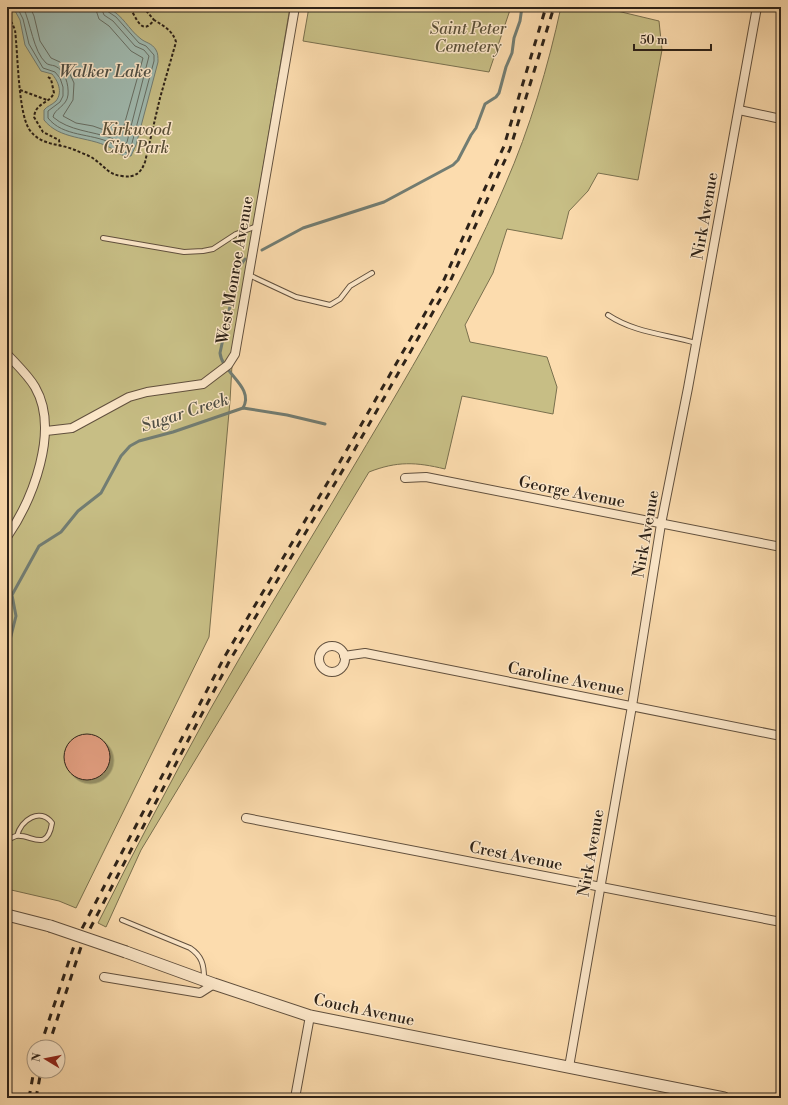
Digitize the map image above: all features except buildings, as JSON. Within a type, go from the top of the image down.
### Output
[{"type":"street","name":"West Monroe Avenue","points":[[46,431],[72,428],[129,397],[147,392],[191,387],[203,384],[228,365],[235,354],[295,7]]},
{"type":"street","name":"Nirk Avenue","points":[[569,1067],[599,886],[632,706],[660,524],[696,344],[757,7]]},
{"type":"street","points":[[739,110],[781,119]]},
{"type":"street","points":[[7,354],[35,387],[42,408],[46,431],[41,459],[32,489],[20,518],[7,537]]},
{"type":"street","name":"George Avenue","points":[[405,478],[426,477],[781,547]]},
{"type":"street","name":"Caroline Avenue","points":[[344,656],[365,653],[781,736]]},
{"type":"street","name":"Crest Avenue","points":[[246,818],[781,922]]},
{"type":"street","name":"Couch Avenue","points":[[7,915],[50,926],[310,1016],[724,1098]]},
{"type":"street","points":[[104,977],[200,993],[209,982]]},
{"type":"street","points":[[294,1098],[310,1016]]},
{"type":"lane","points":[[103,238],[184,252],[203,251],[213,249],[236,234],[257,226]]},
{"type":"lane","points":[[249,274],[296,297],[330,305],[340,299],[350,286],[372,274]]},
{"type":"lane","points":[[608,315],[624,325],[640,331],[661,334],[696,344]]},
{"type":"lane","points":[[7,840],[17,836],[40,840],[45,838],[50,831],[52,823],[48,818],[42,815],[33,816],[25,822],[17,836]]},
{"type":"lane","points":[[122,920],[184,945],[198,953],[209,982]]},
{"type":"path","points":[[129,7],[136,20],[141,25],[146,27],[154,20]]},
{"type":"path","points":[[7,18],[12,23],[15,30],[23,114],[28,128],[43,142],[73,149],[91,157],[107,171],[121,176],[134,176],[142,170],[176,42],[170,31],[154,20],[143,7]]},
{"type":"path","points":[[48,77],[51,79],[54,89],[52,96],[36,108],[34,117],[35,122],[43,132],[59,140],[60,146]]},
{"type":"path","points":[[20,90],[48,100]]},
{"type":"green space","name":"Kirkwood City Park","points":[[7,7],[290,7],[233,347],[230,401],[209,637],[76,908],[59,901],[7,889]]},
{"type":"green space","name":"Saint Peter Cemetery","points":[[309,7],[511,7],[489,72],[303,41]]},
{"type":"green space","points":[[561,7],[610,7],[613,10],[659,21],[662,50],[638,180],[598,173],[588,191],[569,211],[562,239],[507,229],[493,273],[465,325],[470,342],[547,357],[557,387],[553,414],[462,396],[445,469],[416,464],[398,464],[369,472],[141,850],[106,927],[98,923],[153,815],[211,708],[424,347],[467,267],[487,226],[522,142],[544,75]]},
{"type":"water","name":"Walker Lake","points":[[13,7],[107,7],[118,15],[141,39],[151,44],[157,51],[158,62],[136,145],[131,156],[121,155],[109,147],[58,131],[44,120],[44,110],[53,104],[58,98],[59,87],[52,74],[41,71],[25,45],[20,20]]},
{"type":"waterway","name":"Sugar Creek","points":[[262,250],[303,228],[384,202],[453,165],[458,160],[476,128],[485,104],[496,97],[499,93],[506,67],[512,53],[514,38],[520,21],[522,7]]},
{"type":"waterway","name":"Sugar Creek","points":[[243,408],[246,400],[245,393],[226,367],[220,353],[238,269],[245,259]]},
{"type":"waterway","name":"Sugar Creek","points":[[7,652],[16,616],[12,595],[39,546],[61,532],[78,511],[101,493],[121,456],[130,446],[139,441],[173,432],[243,408],[287,415],[325,424]]},
{"type":"railway","points":[[43,1039],[76,940],[225,656],[341,460],[443,282],[504,146],[546,7]]},
{"type":"railway","points":[[51,1039],[82,944],[230,660],[347,463],[449,284],[510,149],[554,7]]},
{"type":"railway","points":[[29,1098],[32,1079]]},
{"type":"railway","points":[[36,1098],[40,1079]]}]
